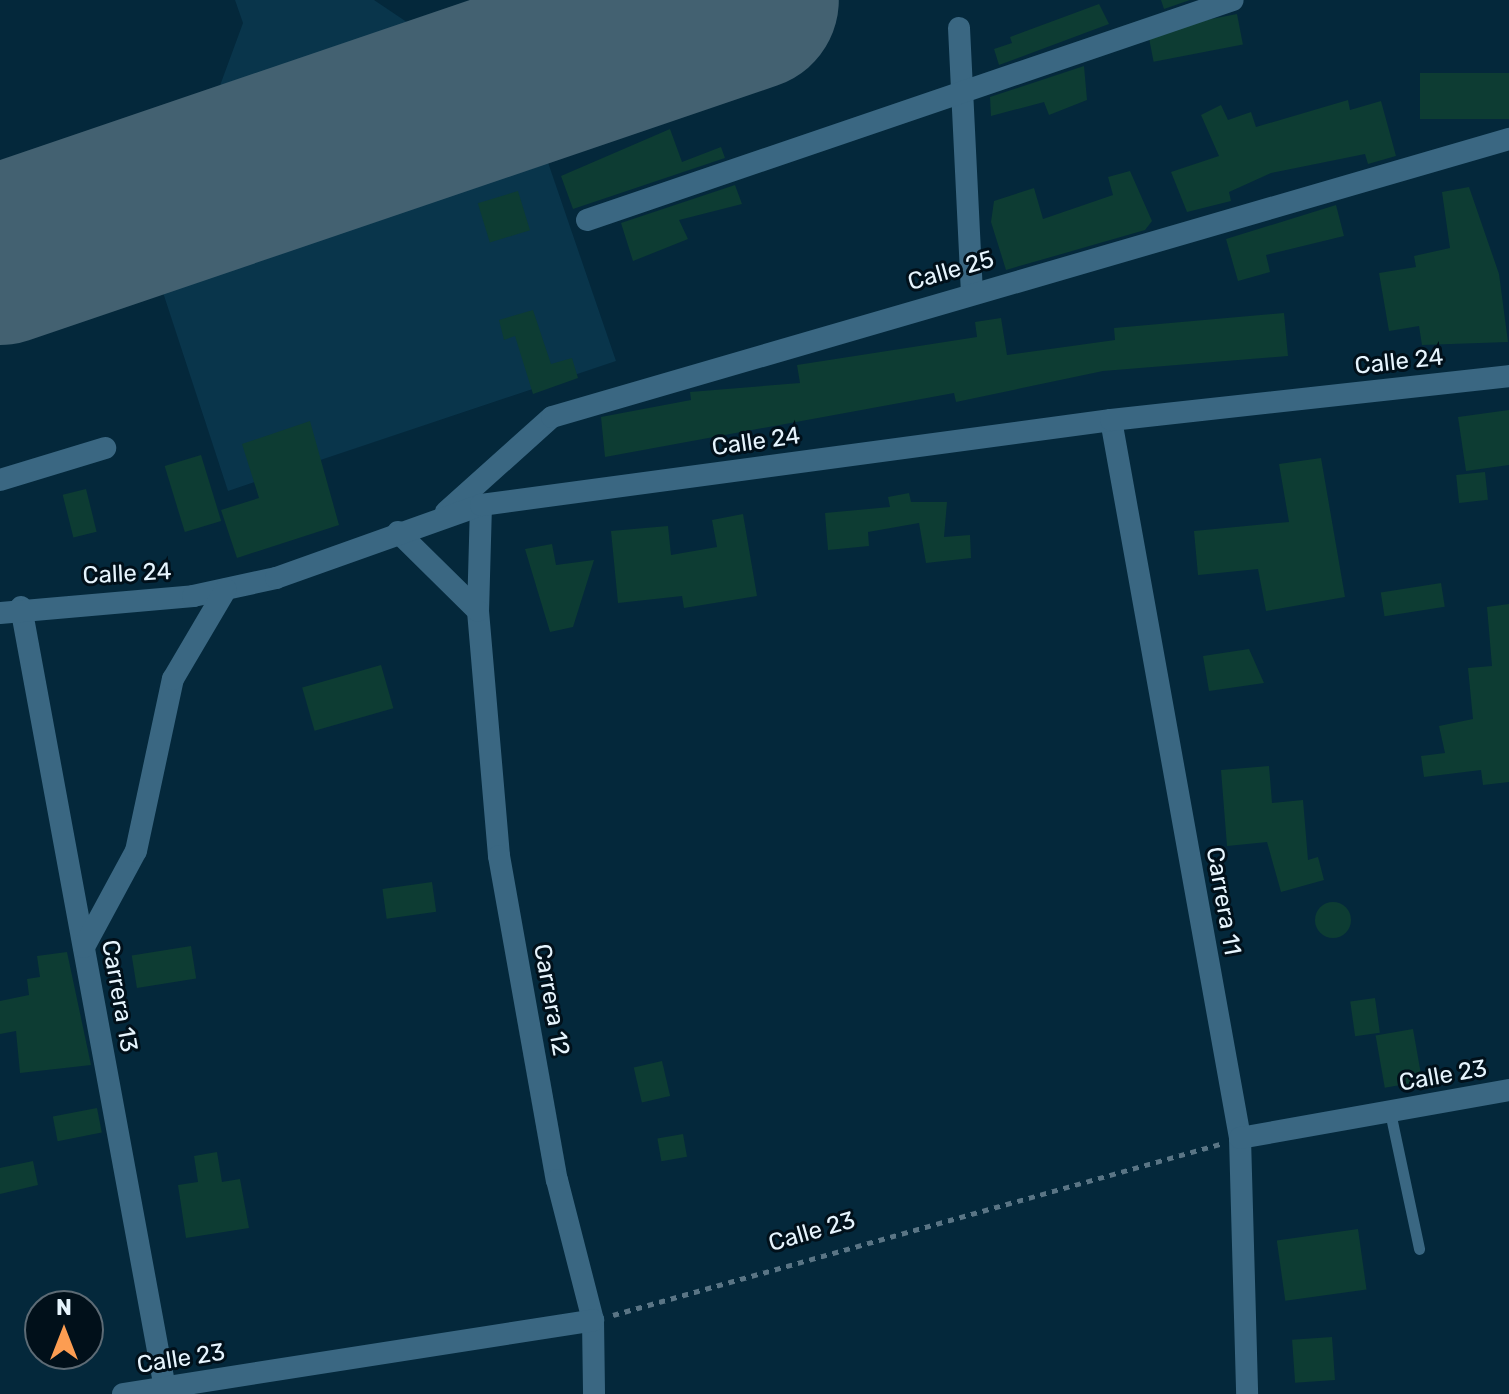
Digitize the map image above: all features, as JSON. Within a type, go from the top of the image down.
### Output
[{"type":"street","points":[[587,220],[1233,0]]},
{"type":"street","points":[[959,28],[972,292]]},
{"type":"street","name":"Calle 25","points":[[442,516],[552,417],[972,292],[1509,139]]},
{"type":"street","name":"Calle 24","points":[[10,610],[226,589],[481,505],[1111,420],[1509,376]]},
{"type":"street","name":"Carrera 11","points":[[1111,420],[1240,1138],[1247,1394]]},
{"type":"street","points":[[0,480],[105,448]]},
{"type":"street","name":"Carrera 12","points":[[481,505],[478,611],[499,856],[557,1180],[593,1320],[594,1394]]},
{"type":"street","points":[[398,532],[478,611]]},
{"type":"street","points":[[84,947],[136,851],[173,679],[226,589]]},
{"type":"street","name":"Carrera 13","points":[[10,610],[84,947],[165,1391]]},
{"type":"street","name":"Calle 23","points":[[1240,1138],[1509,1090]]},
{"type":"street","name":"Calle 23","points":[[123,1394],[165,1391],[593,1320]]},
{"type":"lane","points":[[1390,1112],[1419,1249]]},
{"type":"path","name":"Calle 23","points":[[593,1320],[1240,1138]]},
{"type":"shaded area","points":[[235,0],[374,0],[499,84],[540,139],[616,361],[228,491],[154,265],[243,23]]},
{"type":"building","points":[[1161,0],[1190,0],[1164,9]]},
{"type":"building","points":[[1099,4],[1109,24],[999,65],[994,49],[1012,43],[1010,37]]},
{"type":"building","points":[[1237,14],[1243,44],[1154,62],[1148,31]]},
{"type":"building","points":[[1084,66],[1087,100],[1049,115],[1044,102],[991,116],[990,97]]},
{"type":"building","points":[[1420,73],[1509,73],[1509,119],[1420,119]]},
{"type":"building","points":[[1348,100],[1350,110],[1381,101],[1396,156],[1368,164],[1365,154],[1271,173],[1229,192],[1231,201],[1187,212],[1171,172],[1219,156],[1201,115],[1221,105],[1228,120],[1251,112],[1256,127]]},
{"type":"building","points":[[670,129],[682,162],[721,147],[725,158],[573,209],[561,176]]},
{"type":"building","points":[[1130,171],[1152,221],[1145,230],[1006,270],[991,222],[994,201],[1034,188],[1043,219],[1113,195],[1108,177]]},
{"type":"building","points":[[735,185],[742,204],[679,220],[688,239],[633,261],[621,223]]},
{"type":"building","points":[[1469,187],[1499,274],[1508,342],[1422,345],[1419,326],[1389,331],[1379,273],[1416,267],[1414,256],[1450,248],[1442,192]]},
{"type":"building","points":[[518,191],[530,230],[490,242],[478,203]]},
{"type":"building","points":[[1336,205],[1344,236],[1266,255],[1270,272],[1238,281],[1226,239]]},
{"type":"building","points":[[533,310],[551,364],[572,358],[578,378],[533,394],[515,336],[504,340],[499,320]]},
{"type":"building","points":[[1284,313],[1288,356],[1103,371],[956,402],[954,393],[605,457],[601,417],[691,400],[690,392],[800,383],[797,365],[977,337],[975,322],[1001,318],[1007,355],[1115,340],[1114,328]]},
{"type":"building","points":[[1509,410],[1509,465],[1466,471],[1458,417]]},
{"type":"building","points":[[310,421],[339,525],[237,558],[221,510],[259,498],[242,444]]},
{"type":"building","points":[[201,455],[221,521],[185,532],[165,466]]},
{"type":"building","points":[[1321,458],[1345,597],[1266,611],[1258,569],[1198,575],[1194,531],[1289,522],[1279,464]]},
{"type":"building","points":[[1485,472],[1488,500],[1459,503],[1456,475]]},
{"type":"building","points":[[86,489],[97,532],[73,537],[63,495]]},
{"type":"building","points":[[909,493],[911,502],[947,502],[944,537],[970,535],[971,558],[926,563],[919,523],[868,532],[869,546],[828,550],[825,513],[890,507],[888,497]]},
{"type":"building","points":[[743,514],[757,596],[684,608],[682,596],[618,603],[611,531],[668,526],[671,555],[717,547],[712,520]]},
{"type":"building","points":[[552,544],[556,565],[594,560],[573,627],[550,632],[525,549]]},
{"type":"building","points":[[1441,583],[1445,607],[1385,616],[1381,593]]},
{"type":"building","points":[[1509,604],[1509,782],[1483,785],[1481,770],[1424,777],[1421,756],[1445,753],[1439,726],[1473,719],[1468,668],[1492,666],[1487,607]]},
{"type":"building","points":[[1249,649],[1264,683],[1209,691],[1203,656]]},
{"type":"building","points":[[381,665],[393,708],[315,731],[302,688]]},
{"type":"building","points":[[1269,766],[1272,803],[1303,800],[1308,860],[1318,857],[1324,880],[1281,892],[1267,842],[1227,846],[1221,770]]},
{"type":"building","points":[[432,882],[436,912],[387,919],[382,889]]},
{"type":"building","points":[[1333,902],[1346,907],[1351,920],[1346,933],[1333,938],[1320,933],[1315,920],[1320,907]]},
{"type":"building","points":[[191,946],[196,979],[137,988],[132,955]]},
{"type":"building","points":[[67,952],[91,1065],[20,1073],[16,1031],[0,1034],[0,1001],[29,995],[27,979],[40,977],[37,956]]},
{"type":"building","points":[[1375,998],[1380,1033],[1355,1036],[1350,1001]]},
{"type":"building","points":[[1413,1029],[1422,1081],[1385,1088],[1376,1036]]},
{"type":"building","points":[[662,1061],[670,1096],[642,1103],[634,1068]]},
{"type":"building","points":[[97,1108],[102,1133],[58,1141],[53,1117]]},
{"type":"building","points":[[683,1134],[687,1157],[661,1161],[657,1139]]},
{"type":"building","points":[[217,1152],[222,1182],[240,1179],[249,1228],[186,1238],[178,1185],[198,1182],[194,1156]]},
{"type":"building","points":[[33,1161],[38,1185],[0,1194],[0,1168]]},
{"type":"building","points":[[1358,1229],[1366,1289],[1285,1301],[1277,1240]]},
{"type":"building","points":[[1332,1337],[1335,1380],[1295,1383],[1292,1340]]},
{"type":"runway","points":[[0,255],[749,0]]}]
